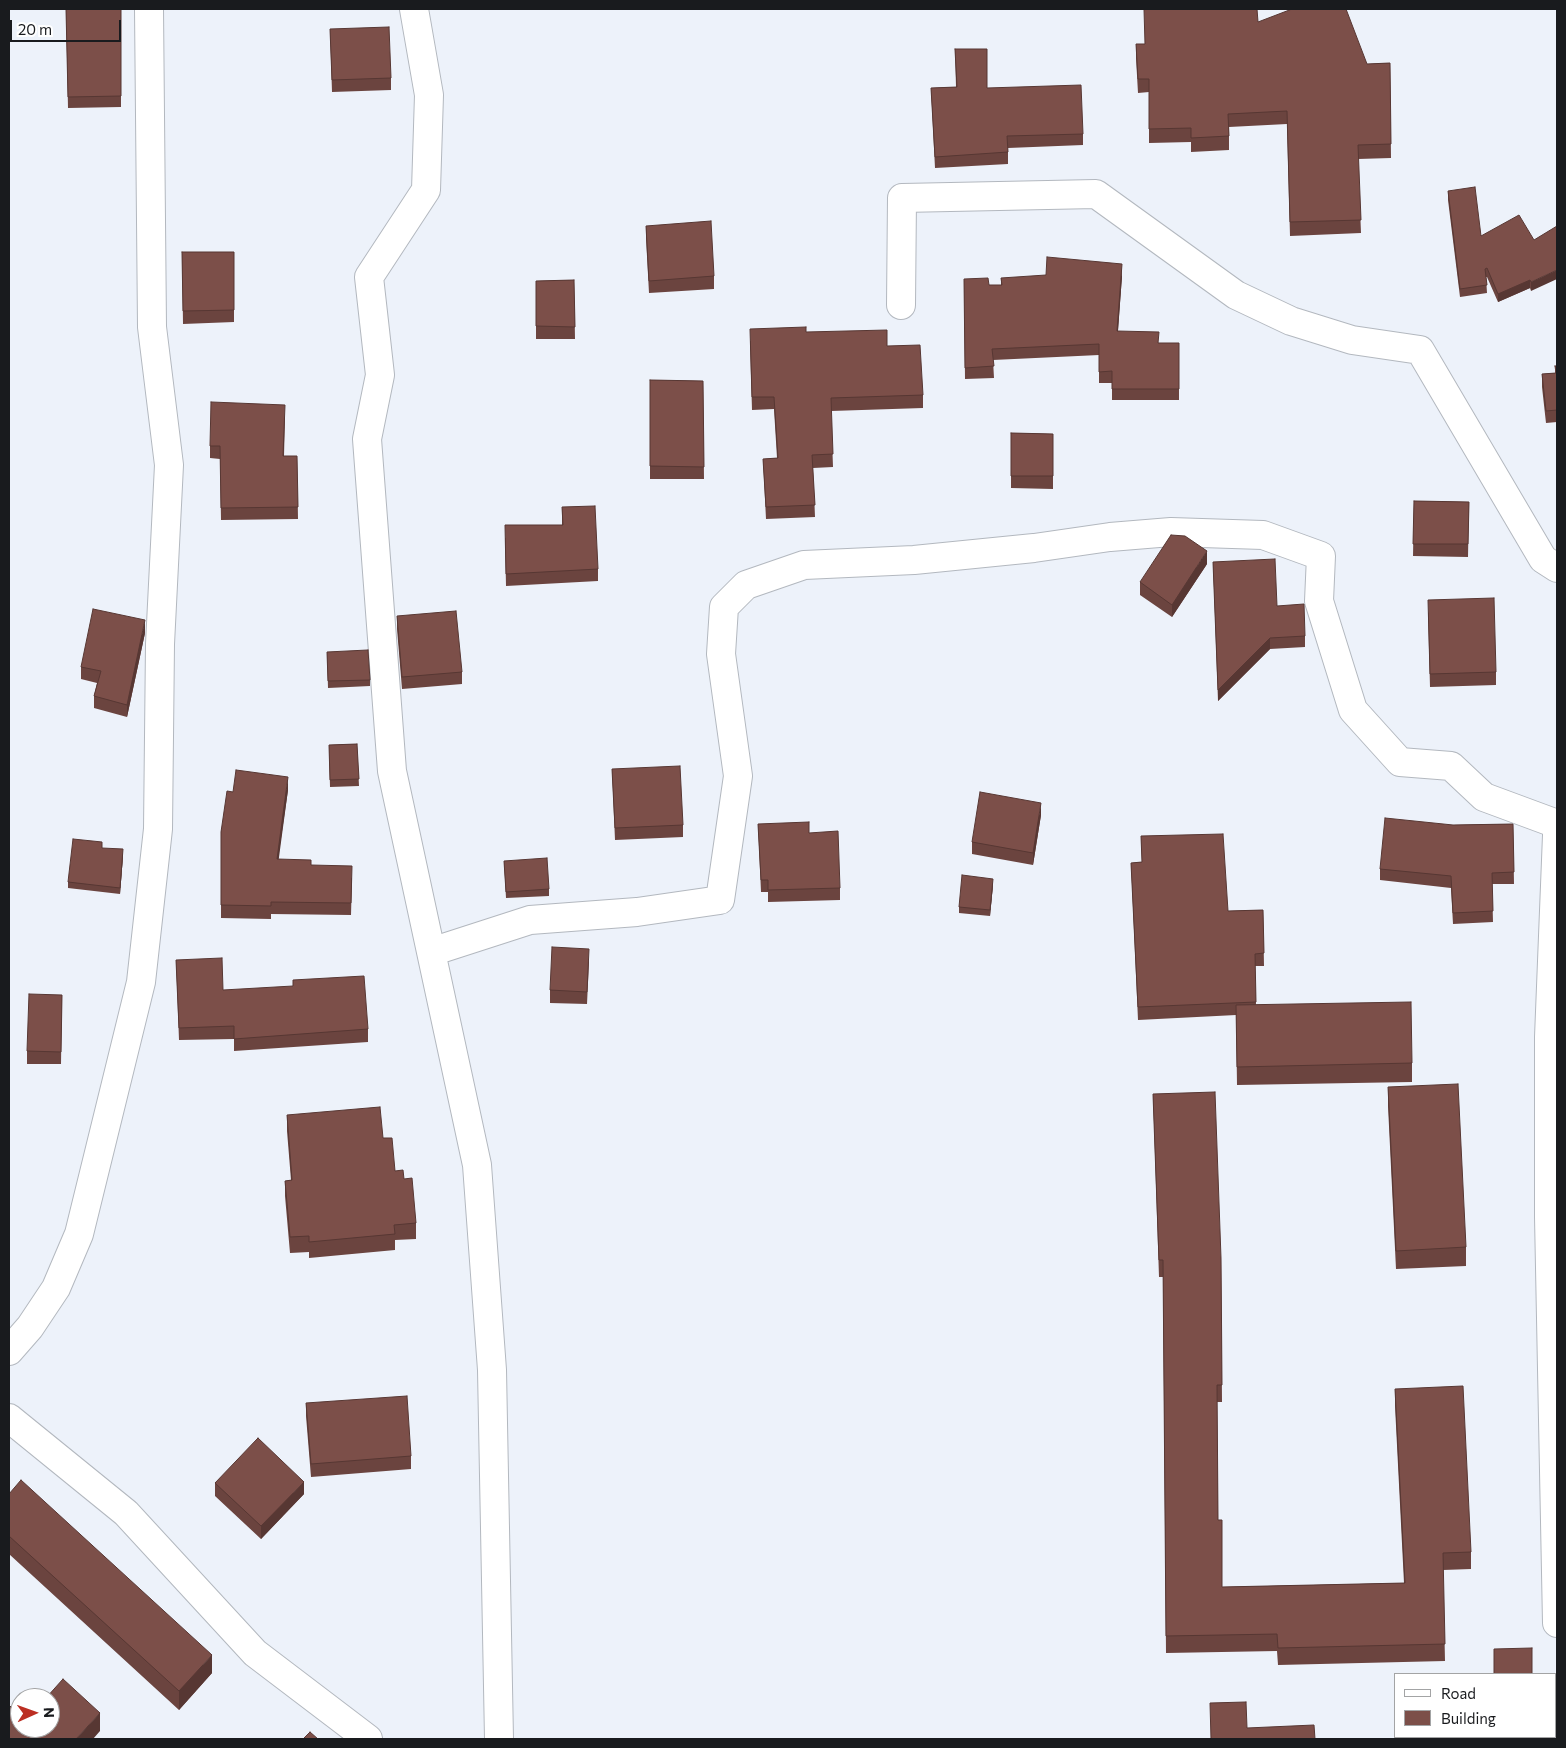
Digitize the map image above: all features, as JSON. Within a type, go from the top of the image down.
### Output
[{"type":"street","points":[[9,1350],[30,1327],[56,1288],[79,1234],[141,982],[158,829],[160,644],[170,465],[152,327],[149,9]]},
{"type":"street","points":[[414,9],[429,95],[426,190],[369,277],[380,375],[367,440],[392,771],[477,1165],[492,1370],[499,1739]]},
{"type":"street","points":[[901,305],[902,198],[1096,194],[1236,295],[1291,321],[1352,340],[1420,350],[1544,559],[1557,568]]},
{"type":"street","points":[[431,952],[530,920],[637,912],[720,900],[738,776],[721,654],[724,607],[746,585],[804,565],[914,560],[1034,548],[1110,537],[1171,532],[1237,536],[1263,535],[1321,556],[1319,601],[1353,710],[1400,762],[1451,766],[1484,797],[1557,824]]},
{"type":"street","points":[[1557,835],[1549,1038],[1549,1217],[1557,1623]]},
{"type":"street","points":[[9,1418],[126,1513],[254,1653],[368,1739]]},
{"type":"building","points":[[66,9],[121,9],[121,96],[68,97]]},
{"type":"building","points":[[1144,9],[1257,9],[1258,22],[1292,9],[1346,9],[1367,64],[1390,63],[1391,144],[1358,145],[1361,220],[1290,222],[1287,111],[1228,114],[1229,136],[1191,138],[1191,128],[1149,129],[1149,79],[1138,79],[1136,44],[1145,44]]},
{"type":"building","points":[[389,27],[391,78],[332,80],[330,29]]},
{"type":"building","points":[[955,49],[987,49],[987,88],[1081,85],[1083,134],[1007,136],[1008,152],[935,157],[931,88],[957,87]]},
{"type":"building","points":[[1475,187],[1481,236],[1519,215],[1534,240],[1557,226],[1557,270],[1498,294],[1487,268],[1485,269],[1487,285],[1460,289],[1448,191]]},
{"type":"building","points":[[711,221],[714,276],[649,281],[646,226]]},
{"type":"building","points":[[182,252],[234,252],[234,310],[183,311]]},
{"type":"building","points":[[1047,257],[1122,264],[1117,331],[1159,332],[1158,343],[1179,343],[1179,389],[1112,389],[1112,371],[1099,372],[1099,344],[992,349],[994,366],[965,368],[964,279],[988,278],[989,285],[1002,285],[1001,278],[1046,275]]},
{"type":"building","points":[[574,280],[575,327],[536,326],[536,281]]},
{"type":"building","points":[[806,327],[806,332],[887,330],[887,346],[920,345],[923,395],[831,398],[833,454],[812,455],[815,505],[766,507],[763,459],[778,458],[774,397],[752,397],[750,329]]},
{"type":"building","points":[[1555,366],[1557,366],[1557,410],[1546,411],[1542,374],[1556,373]]},
{"type":"building","points":[[650,380],[703,381],[704,467],[650,466]]},
{"type":"building","points":[[211,402],[285,405],[283,456],[297,456],[298,507],[221,508],[220,446],[210,446]]},
{"type":"building","points":[[1011,433],[1053,434],[1053,476],[1011,476]]},
{"type":"building","points":[[1414,501],[1469,502],[1468,544],[1413,544]]},
{"type":"building","points":[[595,506],[598,569],[506,574],[505,525],[563,525],[562,507]]},
{"type":"building","points":[[1171,535],[1185,536],[1207,551],[1172,605],[1140,582]]},
{"type":"building","points":[[1275,559],[1277,606],[1304,604],[1305,636],[1270,638],[1218,690],[1213,562]]},
{"type":"building","points":[[1494,598],[1496,672],[1430,674],[1428,600]]},
{"type":"building","points":[[93,609],[145,620],[127,705],[94,696],[101,671],[81,667]]},
{"type":"building","points":[[456,611],[462,672],[402,677],[397,616]]},
{"type":"building","points":[[368,650],[370,680],[328,681],[327,652]]},
{"type":"building","points":[[357,744],[359,779],[330,780],[329,745]]},
{"type":"building","points":[[680,766],[683,825],[615,828],[612,769]]},
{"type":"building","points":[[236,770],[288,777],[277,859],[311,860],[311,865],[352,866],[351,903],[271,902],[271,906],[221,905],[221,832],[227,791],[233,792]]},
{"type":"building","points":[[980,792],[1041,803],[1033,853],[972,842]]},
{"type":"building","points":[[1385,818],[1453,825],[1513,824],[1514,872],[1492,873],[1493,911],[1453,913],[1451,876],[1380,869]]},
{"type":"building","points":[[809,822],[809,833],[838,831],[840,888],[768,890],[768,880],[761,880],[758,824]]},
{"type":"building","points":[[1223,834],[1228,911],[1263,910],[1264,953],[1255,954],[1256,1002],[1138,1007],[1131,863],[1142,862],[1141,836]]},
{"type":"building","points":[[73,839],[102,842],[102,848],[123,849],[120,888],[68,882]]},
{"type":"building","points":[[547,858],[549,889],[506,892],[504,861]]},
{"type":"building","points":[[962,875],[993,879],[990,910],[959,907]]},
{"type":"building","points":[[552,947],[589,949],[587,992],[550,990]]},
{"type":"building","points":[[222,958],[223,990],[293,986],[293,980],[364,976],[368,1029],[234,1039],[234,1026],[179,1028],[176,960]]},
{"type":"building","points":[[29,994],[62,995],[61,1052],[27,1051]]},
{"type":"building","points":[[1411,1002],[1412,1063],[1237,1067],[1236,1005]]},
{"type":"building","points":[[1458,1084],[1466,1247],[1396,1251],[1388,1087]]},
{"type":"building","points":[[1215,1092],[1221,1258],[1222,1385],[1217,1385],[1218,1520],[1222,1520],[1222,1587],[1405,1583],[1395,1389],[1463,1386],[1471,1552],[1443,1553],[1445,1644],[1278,1648],[1277,1634],[1166,1636],[1163,1260],[1159,1260],[1153,1094]]},
{"type":"building","points":[[380,1107],[383,1138],[392,1138],[395,1171],[403,1170],[404,1179],[412,1178],[416,1223],[394,1225],[395,1234],[309,1242],[309,1236],[290,1237],[285,1181],[292,1180],[287,1115]]},
{"type":"building","points":[[407,1396],[411,1456],[311,1464],[306,1403]]},
{"type":"building","points":[[258,1438],[304,1482],[261,1526],[215,1483]]},
{"type":"building","points":[[21,1480],[212,1655],[179,1691],[9,1536],[9,1494]]},
{"type":"building","points":[[1532,1648],[1532,1673],[1494,1673],[1494,1649]]},
{"type":"building","points":[[63,1679],[100,1713],[76,1739],[9,1739],[9,1705],[10,1738],[60,1738],[60,1688],[55,1688]]},
{"type":"building","points":[[1246,1702],[1247,1728],[1314,1725],[1315,1739],[1211,1739],[1210,1703]]},
{"type":"building","points":[[310,1732],[318,1739],[303,1739]]},
{"type":"building","points":[[1495,1738],[1527,1738],[1527,1739]]}]
